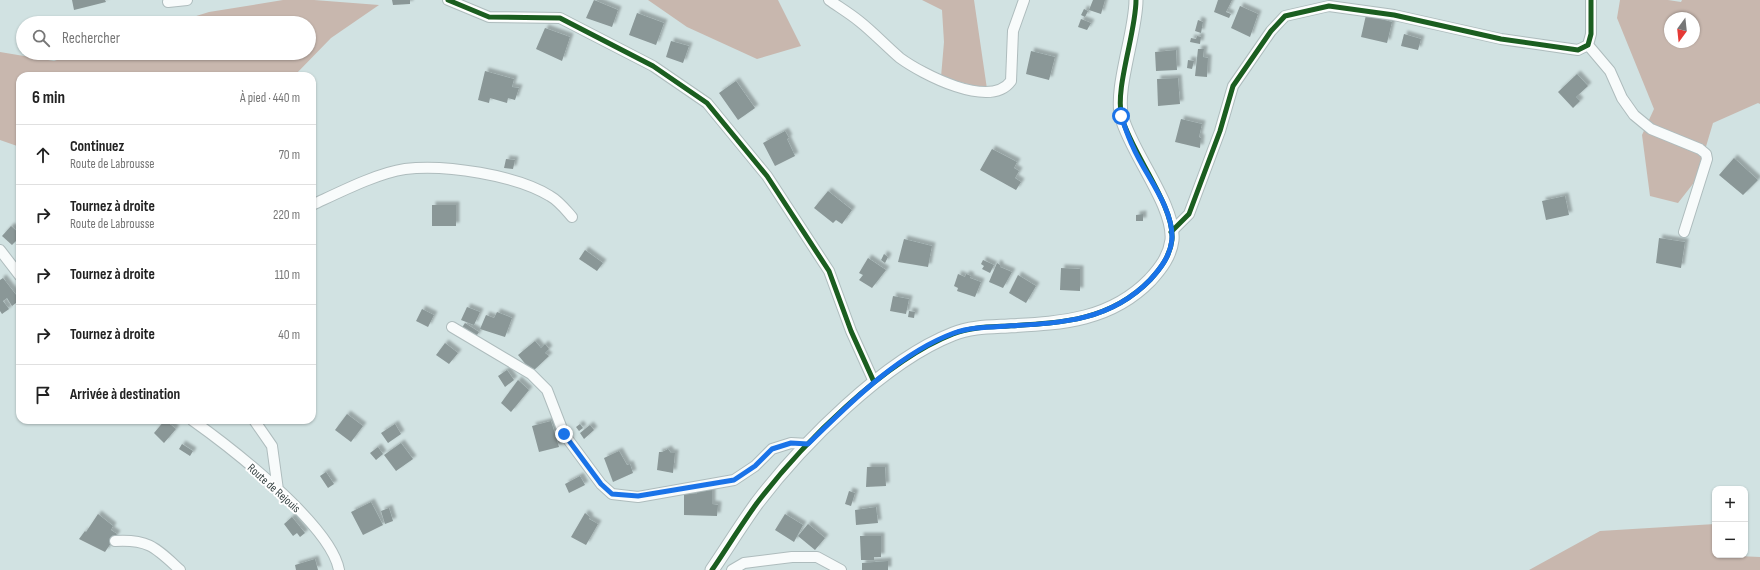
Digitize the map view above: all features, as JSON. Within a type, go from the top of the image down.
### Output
[{"type":"street","points":[[168,2],[187,0]]},
{"type":"street","points":[[448,0],[489,17],[560,18],[653,66],[707,103],[768,176],[829,271],[851,331],[874,382]]},
{"type":"street","points":[[828,0],[859,21],[901,58],[948,85],[984,92],[998,90],[1007,86],[1011,81],[1013,31],[1024,0]]},
{"type":"street","points":[[712,570],[758,502],[808,444],[874,382],[922,348],[954,334],[977,328],[1068,321],[1108,311],[1138,293],[1158,272],[1167,258],[1172,239],[1171,223],[1161,200],[1133,148],[1121,116],[1122,89],[1136,17],[1136,0]]},
{"type":"street","points":[[1171,232],[1189,214],[1220,131],[1233,86],[1271,31],[1285,16],[1329,6],[1394,15],[1501,39],[1578,50],[1588,45],[1591,34],[1591,0]]},
{"type":"street","points":[[1588,45],[1610,71],[1622,98],[1634,115],[1651,129],[1700,149],[1706,154],[1707,159],[1684,232]]},
{"type":"street","points":[[316,204],[384,175],[405,169],[428,168],[473,172],[500,177],[528,186],[550,196],[572,217]]},
{"type":"street","points":[[0,250],[16,272]]},
{"type":"street","points":[[452,327],[531,374],[547,390],[564,434],[601,484],[612,494],[644,496],[734,480],[755,466],[772,449],[791,443],[808,444]]},
{"type":"street","name":"Route de Rejouis","points":[[197,424],[235,452],[300,510],[319,534],[337,562],[339,570]]},
{"type":"street","points":[[257,424],[272,446],[278,490]]},
{"type":"street","points":[[115,541],[134,540],[146,543],[162,554],[180,570]]},
{"type":"street","points":[[732,570],[744,563],[792,557],[817,557],[841,570]]},
{"type":"shaded area","points":[[283,0],[314,0],[379,5],[331,38],[316,53],[316,16],[196,16],[209,12]]},
{"type":"shaded area","points":[[648,0],[778,0],[801,46],[757,59],[687,27]]},
{"type":"shaded area","points":[[922,0],[974,0],[987,89],[941,77],[944,42],[942,10]]},
{"type":"shaded area","points":[[1620,0],[1668,0],[1681,2],[1682,0],[1760,0],[1760,104],[1758,103],[1713,123],[1696,180],[1678,203],[1650,196],[1642,135],[1654,109],[1617,18]]},
{"type":"shaded area","points":[[0,52],[16,55],[16,60],[310,60],[298,72],[16,72],[16,146],[0,140]]},
{"type":"shaded area","points":[[1712,524],[1712,558],[1760,557],[1760,570],[1529,570],[1600,531]]},
{"type":"building","points":[[72,0],[105,0],[106,2],[74,10]]},
{"type":"building","points":[[392,0],[410,0],[410,4],[393,5]]},
{"type":"building","points":[[594,0],[618,10],[612,27],[586,18]]},
{"type":"building","points":[[1093,0],[1105,0],[1101,14],[1089,10]]},
{"type":"building","points":[[1218,0],[1232,0],[1226,12],[1231,14],[1229,18],[1214,12]]},
{"type":"building","points":[[1240,6],[1258,14],[1250,37],[1231,28]]},
{"type":"building","points":[[1084,9],[1088,11],[1085,17],[1081,15]]},
{"type":"building","points":[[637,13],[664,23],[656,45],[629,35]]},
{"type":"building","points":[[1366,15],[1392,22],[1387,43],[1361,37]]},
{"type":"building","points":[[1081,19],[1091,23],[1087,30],[1078,27]]},
{"type":"building","points":[[1198,20],[1203,22],[1201,33],[1195,31]]},
{"type":"building","points":[[545,28],[570,37],[562,61],[536,49]]},
{"type":"building","points":[[1404,34],[1421,39],[1418,50],[1401,46]]},
{"type":"building","points":[[1197,36],[1201,37],[1200,44],[1190,42],[1191,38],[1196,39]]},
{"type":"building","points":[[671,41],[689,46],[683,63],[666,57]]},
{"type":"building","points":[[1198,49],[1204,49],[1203,57],[1208,58],[1207,77],[1195,76]]},
{"type":"building","points":[[1176,50],[1177,70],[1156,71],[1155,52]]},
{"type":"building","points":[[1031,51],[1055,57],[1049,80],[1026,74]]},
{"type":"building","points":[[1188,60],[1194,61],[1192,69],[1187,68]]},
{"type":"building","points":[[485,71],[514,79],[512,87],[519,88],[515,100],[508,98],[507,103],[490,98],[489,103],[478,100]]},
{"type":"building","points":[[1577,74],[1588,86],[1576,97],[1580,101],[1573,108],[1558,92]]},
{"type":"building","points":[[1178,78],[1180,104],[1158,106],[1157,79]]},
{"type":"building","points":[[736,81],[755,108],[738,120],[719,93]]},
{"type":"building","points":[[1181,119],[1202,124],[1199,137],[1201,138],[1200,148],[1175,142]]},
{"type":"building","points":[[785,131],[795,156],[775,166],[763,143]]},
{"type":"building","points":[[992,149],[1017,162],[1014,168],[1019,171],[1015,178],[1021,182],[1016,190],[980,170]]},
{"type":"building","points":[[1734,158],[1758,180],[1743,195],[1719,175]]},
{"type":"building","points":[[506,159],[515,160],[513,169],[504,168]]},
{"type":"building","points":[[828,191],[852,210],[842,224],[836,220],[833,223],[814,208]]},
{"type":"building","points":[[1565,196],[1569,215],[1546,220],[1542,201]]},
{"type":"building","points":[[432,205],[456,205],[456,226],[432,226]]},
{"type":"building","points":[[1143,214],[1143,221],[1136,221],[1136,215]]},
{"type":"building","points":[[11,226],[16,230],[16,241],[12,245],[2,236]]},
{"type":"building","points":[[1659,238],[1685,242],[1681,268],[1656,263]]},
{"type":"building","points":[[904,239],[932,246],[928,267],[898,262]]},
{"type":"building","points":[[585,250],[603,263],[597,271],[579,259]]},
{"type":"building","points":[[884,254],[888,257],[885,263],[881,260]]},
{"type":"building","points":[[868,258],[886,270],[872,288],[859,280],[863,275],[859,273]]},
{"type":"building","points":[[983,260],[994,265],[990,273],[982,269],[984,266],[981,264]]},
{"type":"building","points":[[997,263],[1000,267],[1012,272],[1003,288],[989,282]]},
{"type":"building","points":[[1061,268],[1080,269],[1080,291],[1060,290]]},
{"type":"building","points":[[958,274],[965,277],[966,274],[971,276],[970,278],[981,282],[975,297],[957,291],[958,288],[954,286]]},
{"type":"building","points":[[1018,275],[1036,286],[1026,303],[1009,293]]},
{"type":"building","points":[[3,278],[16,295],[16,303],[12,306],[7,298],[3,301],[9,309],[2,314],[0,311],[0,280]]},
{"type":"building","points":[[893,296],[909,299],[906,314],[890,311]]},
{"type":"building","points":[[467,307],[480,312],[474,325],[461,320]]},
{"type":"building","points":[[422,309],[434,315],[428,327],[416,321]]},
{"type":"building","points":[[909,311],[915,312],[914,318],[908,317]]},
{"type":"building","points":[[497,312],[512,318],[505,337],[480,329],[486,315],[494,318]]},
{"type":"building","points":[[465,323],[479,332],[475,338],[461,329]]},
{"type":"building","points":[[535,341],[541,348],[545,344],[549,349],[545,353],[549,356],[532,372],[518,355]]},
{"type":"building","points":[[445,343],[458,353],[449,364],[436,355]]},
{"type":"building","points":[[507,370],[514,380],[505,387],[498,376]]},
{"type":"building","points":[[518,380],[529,390],[511,412],[501,403]]},
{"type":"building","points":[[347,414],[363,426],[351,442],[335,430]]},
{"type":"building","points":[[551,421],[559,447],[539,452],[532,426]]},
{"type":"building","points":[[162,424],[170,424],[176,429],[164,443],[154,433]]},
{"type":"building","points":[[395,424],[401,434],[388,443],[381,433]]},
{"type":"building","points":[[580,424],[583,428],[579,431],[576,427]]},
{"type":"building","points":[[590,425],[594,430],[584,439],[580,433]]},
{"type":"building","points":[[401,443],[413,459],[396,471],[384,455]]},
{"type":"building","points":[[182,444],[193,451],[190,456],[179,449]]},
{"type":"building","points":[[378,447],[383,454],[376,460],[370,453]]},
{"type":"building","points":[[668,449],[671,453],[675,453],[673,473],[657,470],[659,452]]},
{"type":"building","points":[[619,451],[627,465],[630,464],[633,473],[613,482],[604,458]]},
{"type":"building","points":[[867,467],[885,467],[886,486],[866,487]]},
{"type":"building","points":[[326,472],[334,484],[328,488],[320,476]]},
{"type":"building","points":[[580,476],[585,485],[569,493],[565,484]]},
{"type":"building","points":[[697,489],[712,490],[712,504],[718,505],[717,516],[684,515],[684,494],[697,494]]},
{"type":"building","points":[[849,491],[855,493],[851,506],[845,504]]},
{"type":"building","points":[[371,502],[383,525],[363,535],[351,512]]},
{"type":"building","points":[[876,507],[878,523],[856,525],[855,510]]},
{"type":"building","points":[[389,508],[393,521],[385,524],[381,511]]},
{"type":"building","points":[[585,513],[590,517],[589,519],[598,524],[586,545],[571,537]]},
{"type":"building","points":[[98,514],[113,526],[111,530],[117,534],[105,552],[79,539],[85,531],[86,532]]},
{"type":"building","points":[[785,514],[803,525],[794,542],[775,530]]},
{"type":"building","points":[[292,517],[305,533],[300,537],[297,533],[293,536],[284,524]]},
{"type":"building","points":[[808,524],[825,538],[815,550],[798,536]]},
{"type":"building","points":[[860,536],[881,536],[881,557],[874,557],[874,560],[861,560]]},
{"type":"building","points":[[315,559],[318,570],[296,570],[295,565]]},
{"type":"building","points":[[888,561],[888,570],[862,570],[862,563]]},
{"type":"cycle path","points":[[448,0],[489,17],[560,18],[653,66],[707,103],[767,176],[829,271],[851,331],[874,382]]},
{"type":"cycle path","points":[[712,570],[757,503],[797,456],[846,406],[900,364],[927,347],[953,334],[966,330],[1066,321],[1101,312],[1135,294],[1150,280],[1161,266],[1167,257],[1171,246],[1171,226],[1160,196],[1127,132],[1120,106],[1123,77],[1133,28],[1136,0]]},
{"type":"cycle path","points":[[1171,232],[1189,214],[1220,131],[1233,86],[1271,31],[1285,16],[1329,6],[1394,15],[1501,39],[1578,50],[1588,45],[1591,34],[1591,0]]},
{"type":"route","points":[[564,434],[601,484],[612,494],[638,496],[665,493],[734,480],[755,466],[772,449],[791,443],[808,444],[874,382],[922,348],[954,334],[977,328],[1068,321],[1108,311],[1138,293],[1158,272],[1167,258],[1172,239],[1171,223],[1161,200],[1133,148],[1121,116]]}]
